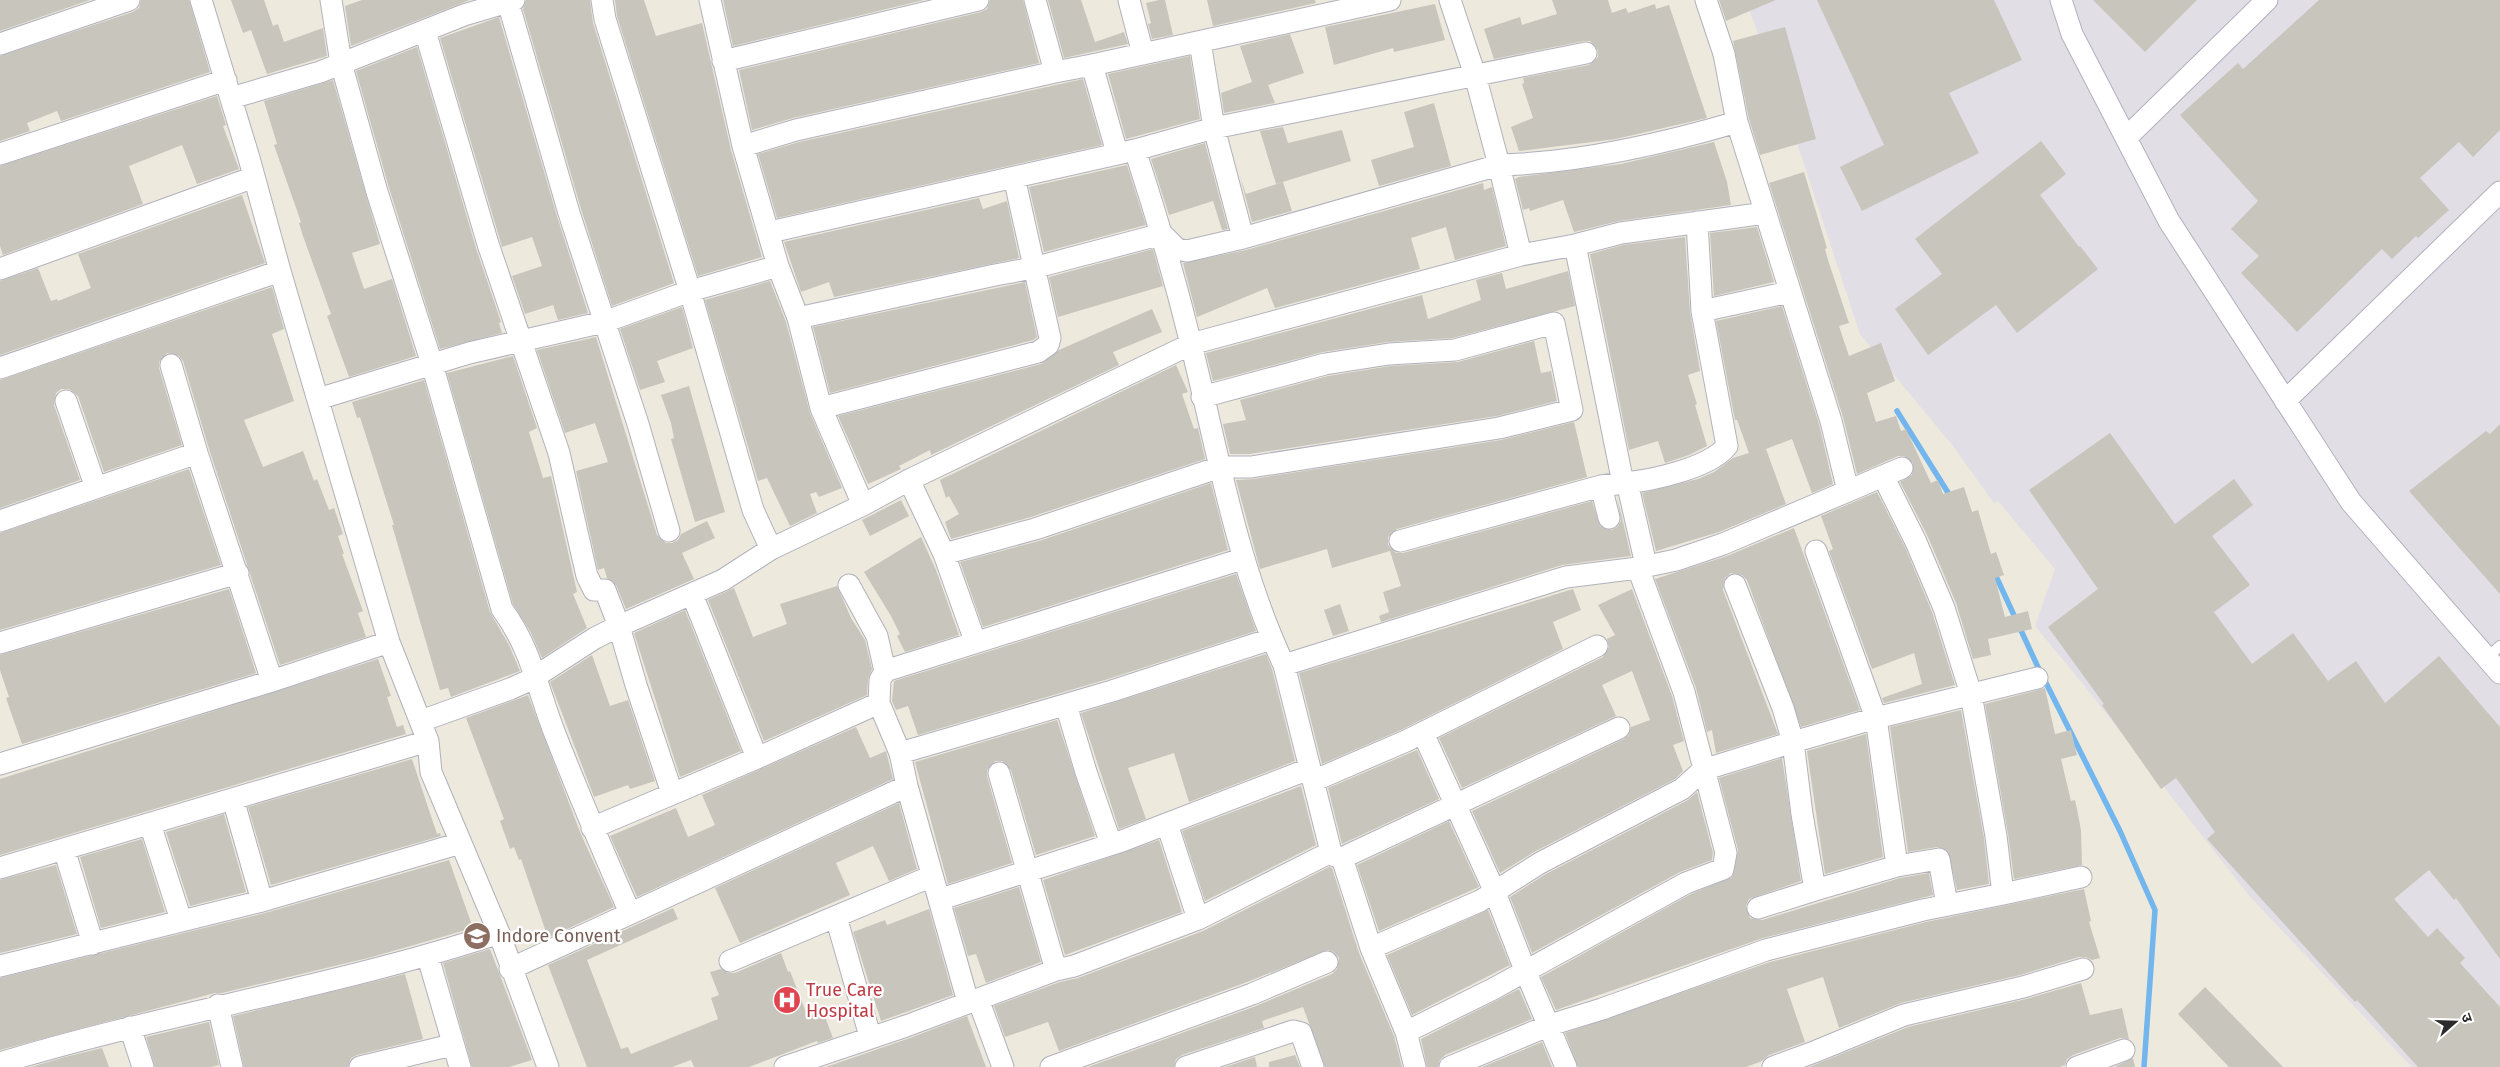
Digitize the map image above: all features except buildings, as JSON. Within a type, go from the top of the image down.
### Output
[{"type":"street","points":[[0,44],[129,0]]},
{"type":"street","points":[[201,0],[389,642],[424,731],[431,772],[499,933],[510,968],[548,1067]]},
{"type":"street","points":[[331,0],[342,63],[377,192],[432,364],[502,609],[522,639],[536,675],[554,732],[592,828],[630,913]]},
{"type":"street","points":[[602,0],[605,19],[690,291],[753,510],[770,549]]},
{"type":"street","points":[[710,0],[722,60],[743,146],[770,232],[778,266],[798,318],[821,408],[863,505]]},
{"type":"street","points":[[722,60],[978,0]]},
{"type":"street","points":[[1035,0],[1055,72]]},
{"type":"street","points":[[1128,0],[1144,54]]},
{"type":"street","points":[[743,146],[796,130],[1390,0]]},
{"type":"street","points":[[1450,0],[1475,75],[1521,255]]},
{"type":"street","points":[[1706,0],[1724,54],[1736,122],[1831,421],[1848,491]]},
{"type":"street","points":[[2061,0],[2072,34],[2169,221],[2350,502],[2496,659]]},
{"type":"street","points":[[2126,138],[2267,0]]},
{"type":"street","points":[[0,154],[228,89],[320,72],[464,15],[511,1],[569,213],[638,424],[669,530]]},
{"type":"street","points":[[425,31],[488,244],[559,453],[587,576],[594,590],[605,590],[620,626],[636,685],[672,793]]},
{"type":"street","points":[[1200,42],[1214,128],[1243,238]]},
{"type":"street","points":[[770,232],[1126,152],[1214,128],[1586,53]]},
{"type":"street","points":[[1092,65],[1126,152],[1162,234],[1191,344],[1202,397],[1242,559],[1272,639],[1284,664],[1311,775],[1337,855],[1406,1032],[1415,1067]]},
{"type":"street","points":[[1162,234],[1177,248],[1187,251],[1243,238],[1498,165],[1542,164],[1670,142],[1736,122]]},
{"type":"street","points":[[0,269],[254,176]]},
{"type":"street","points":[[821,408],[1038,352],[1048,345],[1050,338],[1014,177]]},
{"type":"street","points":[[2285,401],[2500,192]]},
{"type":"street","points":[[0,868],[233,799],[424,731],[536,675],[595,638],[723,580],[770,549],[1191,344],[1521,255],[1575,245],[1621,233],[1765,213]]},
{"type":"street","points":[[1400,541],[1601,486],[1625,483],[1689,469],[1717,457],[1727,446],[1702,311],[1697,222]]},
{"type":"street","points":[[798,318],[994,274],[1033,268],[1162,234]]},
{"type":"street","points":[[1406,1032],[1686,883],[1723,869],[1726,853],[1703,770],[1701,753],[1684,692],[1642,567],[1575,245]]},
{"type":"street","points":[[318,399],[469,353],[604,322],[690,291],[778,266]]},
{"type":"street","points":[[0,368],[280,271]]},
{"type":"street","points":[[1702,311],[1789,292]]},
{"type":"street","points":[[944,554],[1035,529],[1220,467],[1251,467],[1490,430],[1572,410],[1554,323],[1455,350],[1389,354],[1325,364],[1202,397]]},
{"type":"street","points":[[170,365],[272,681]]},
{"type":"street","points":[[66,401],[96,488]]},
{"type":"street","points":[[0,521],[197,453]]},
{"type":"street","points":[[1284,664],[1566,577],[1642,567],[1676,560],[1723,544],[1902,468]]},
{"type":"street","points":[[1883,476],[1916,542],[1944,608],[1971,694],[1996,836],[2002,894]]},
{"type":"street","points":[[909,480],[944,554],[975,641]]},
{"type":"street","points":[[1601,486],[1609,518]]},
{"type":"street","points":[[1816,552],[1876,718],[1897,866]]},
{"type":"street","points":[[1003,1067],[973,1001],[932,876],[907,786],[900,753],[879,702],[880,680],[885,671],[975,641],[1242,559]]},
{"type":"street","points":[[0,643],[238,573]]},
{"type":"street","points":[[849,585],[876,636],[885,671]]},
{"type":"street","points":[[1735,585],[1783,708],[1793,742],[1802,814],[1815,890]]},
{"type":"street","points":[[692,594],[757,758]]},
{"type":"street","points":[[900,753],[1066,705],[1272,639]]},
{"type":"street","points":[[0,764],[272,681],[389,642]]},
{"type":"street","points":[[941,899],[1111,844],[1311,775],[1423,733],[1597,646]]},
{"type":"street","points":[[1372,948],[1480,901],[1494,890],[1540,863],[1682,790],[1703,770],[1876,718],[2037,678]]},
{"type":"street","points":[[592,828],[757,758],[879,702]]},
{"type":"street","points":[[1066,705],[1086,772],[1111,844]]},
{"type":"street","points":[[785,1067],[870,1036],[906,1026],[1056,970],[1074,966],[1198,919],[1337,855],[1456,806],[1619,728]]},
{"type":"street","points":[[1423,733],[1494,890],[1566,1067]]},
{"type":"street","points":[[999,774],[1056,970]]},
{"type":"street","points":[[510,968],[907,786]]},
{"type":"street","points":[[233,799],[262,901]]},
{"type":"street","points":[[150,824],[181,920]]},
{"type":"street","points":[[1168,824],[1198,919]]},
{"type":"street","points":[[0,966],[262,901],[461,844]]},
{"type":"street","points":[[64,848],[93,944]]},
{"type":"street","points":[[1758,908],[1897,866],[1939,859],[1947,905]]},
{"type":"street","points":[[730,961],[932,876]]},
{"type":"street","points":[[1450,1067],[1550,1025],[1602,1010],[1766,950],[1947,905],[2080,877]]},
{"type":"street","points":[[836,917],[870,1036]]},
{"type":"street","points":[[0,1063],[66,1043],[130,1027],[428,957],[499,933]]},
{"type":"street","points":[[428,957],[452,1045],[460,1067]]},
{"type":"street","points":[[1052,1067],[1252,994],[1327,962]]},
{"type":"street","points":[[1772,1067],[1904,1015],[2023,988],[2083,969]]},
{"type":"street","points":[[218,1006],[232,1067]]},
{"type":"street","points":[[130,1027],[143,1067]]},
{"type":"street","points":[[1186,1067],[1293,1031],[1301,1033],[1314,1067]]},
{"type":"street","points":[[360,1067],[399,1062],[452,1045]]},
{"type":"street","points":[[2077,1067],[2124,1050]]},
{"type":"shaded area","points":[[1746,0],[2500,0],[2500,1067],[2412,1067],[2251,898],[2083,684],[2035,626],[2055,569],[1998,501],[1994,503],[1953,446],[1860,334],[1801,155]]},
{"type":"waterway","points":[[1897,411],[1952,499]]},
{"type":"waterway","points":[[1994,572],[2037,665],[2120,831],[2155,910],[2144,1067]]},
{"type":"place","name":"Indore Convent","points":[[477,936]]},
{"type":"place","name":"True Care Hospital","points":[[787,1000]]}]
